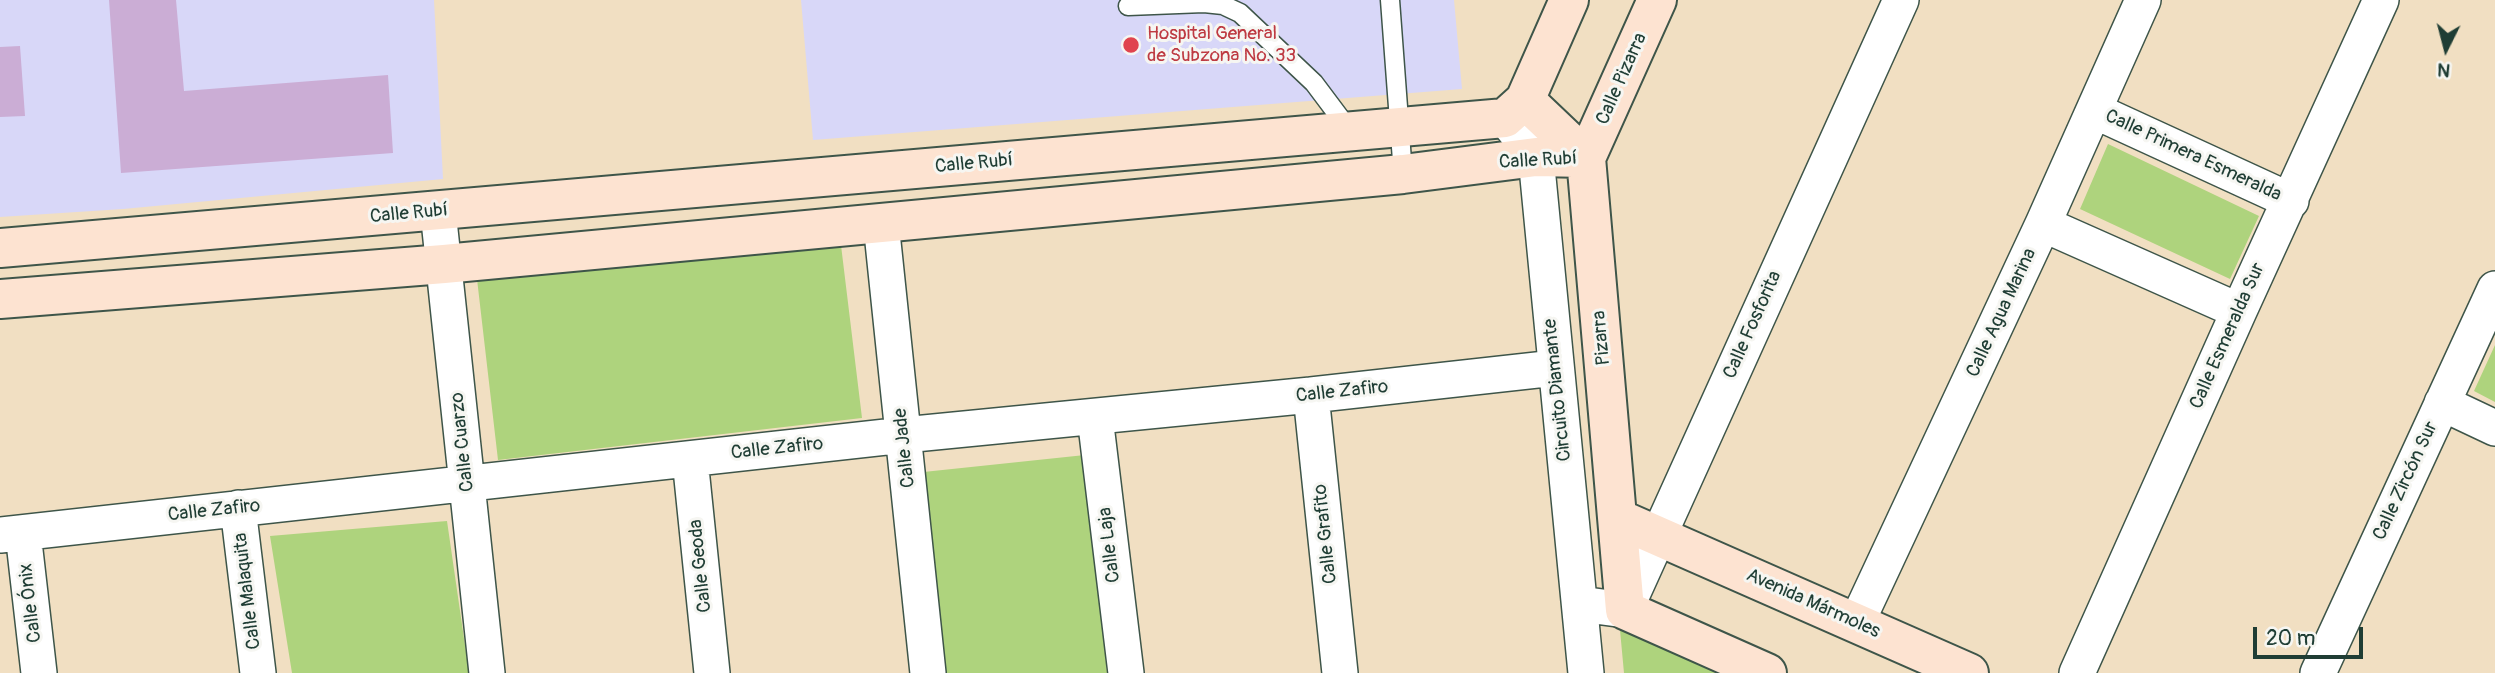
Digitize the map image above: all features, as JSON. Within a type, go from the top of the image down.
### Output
[{"type":"street","points":[[1536,157],[1515,109],[1569,0]]},
{"type":"street","name":"Calle Pizarra","points":[[1586,158],[1657,0]]},
{"type":"street","name":"Calle Fosforita","points":[[1625,610],[1901,0]]},
{"type":"street","name":"Calle Agua Marina","points":[[1856,624],[2095,111],[2143,0]]},
{"type":"street","name":"Calle Esmeralda Sur","points":[[2077,673],[2381,0]]},
{"type":"street","name":"Calle Rubí","points":[[0,248],[1399,127],[1515,109],[1586,158]]},
{"type":"street","name":"Calle Primera Esmeralda","points":[[2095,111],[2291,201]]},
{"type":"street","name":"Calle Rubí","points":[[0,299],[444,264],[1403,174],[1536,157],[1586,158]]},
{"type":"street","name":"Circuito Diamante","points":[[1536,157],[1586,673]]},
{"type":"street","name":"Pizarra","points":[[1586,158],[1625,610]]},
{"type":"street","name":"Calle Cuarzo","points":[[438,212],[487,673]]},
{"type":"street","name":"Calle Jade","points":[[881,223],[929,673]]},
{"type":"street","points":[[2043,223],[2239,310]]},
{"type":"street","name":"Calle Zircón Sur","points":[[2318,673],[2442,403],[2491,310]]},
{"type":"street","name":"Calle Zafiro","points":[[11,534],[904,435],[1555,368]]},
{"type":"street","name":"Calle Grafito","points":[[1311,395],[1340,673]]},
{"type":"street","points":[[2442,403],[2495,428]]},
{"type":"street","name":"Calle Laja","points":[[1095,417],[1126,673]]},
{"type":"street","name":"Calle Geoda","points":[[690,459],[712,673]]},
{"type":"street","name":"Calle Malaquita","points":[[239,508],[258,673]]},
{"type":"street","points":[[1617,518],[1657,535]]},
{"type":"street","name":"Calle Ónix","points":[[11,534],[39,673]]},
{"type":"street","name":"Avenida Mármoles","points":[[1657,535],[1969,673]]},
{"type":"street","points":[[1580,604],[1625,610],[1767,673]]},
{"type":"lane","points":[[1390,0],[1403,174]]},
{"type":"lane","points":[[1128,6],[1223,5],[1240,13],[1314,83],[1350,131]]},
{"type":"shaded area","points":[[0,0],[434,0],[443,179],[123,209],[0,217]]},
{"type":"shaded area","name":"Hospital General de Subzona No. 33","points":[[801,0],[1454,0],[1462,89],[813,140]]},
{"type":"green space","points":[[2108,144],[2259,216],[2230,279],[2080,209]]},
{"type":"green space","points":[[840,237],[862,418],[498,460],[477,279]]},
{"type":"green space","points":[[2495,345],[2495,402],[2474,391]]},
{"type":"green space","points":[[1085,455],[1107,673],[941,673],[914,473]]},
{"type":"green space","points":[[447,521],[469,673],[292,673],[270,536]]},
{"type":"green space","points":[[1627,624],[1734,673],[1624,673],[1620,630]]},
{"type":"building","points":[[109,0],[176,0],[184,91],[388,75],[393,153],[121,173]]},
{"type":"building","points":[[20,46],[25,116],[0,117],[0,47]]},
{"type":"place","name":"Hospital General de Subzona No. 33","points":[[1131,45]]}]
